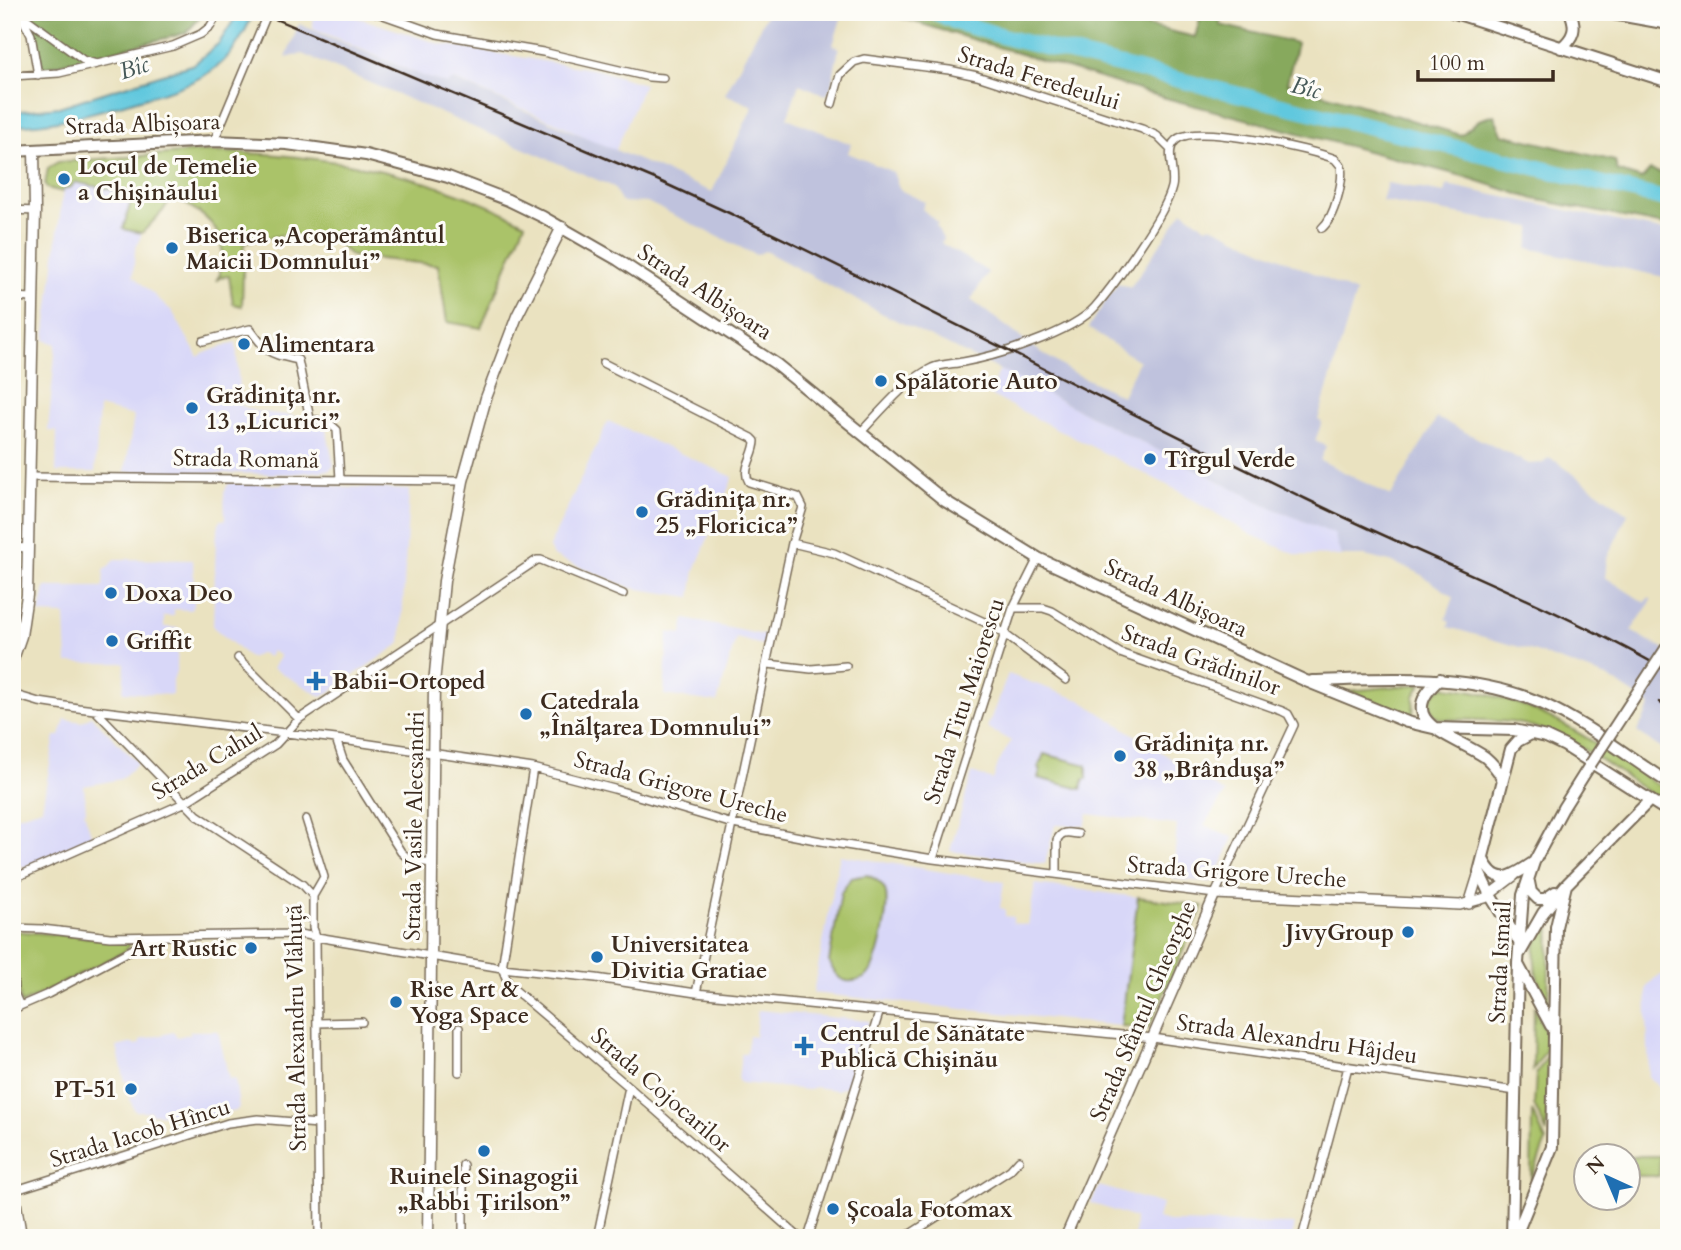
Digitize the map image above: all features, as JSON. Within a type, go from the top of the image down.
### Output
[{"type":"main road","points":[[1452,12],[1669,82]]},
{"type":"main road","points":[[1561,48],[1573,34],[1570,12]]},
{"type":"main road","points":[[1602,12],[1669,24]]},
{"type":"main road","name":"Strada Albișoara","points":[[12,151],[214,141],[287,144],[408,164],[509,201],[562,227],[618,260],[776,364],[945,501],[1038,558],[1306,681],[1407,722],[1433,728],[1514,730],[1546,737],[1565,746],[1669,812]]},
{"type":"main road","points":[[12,160],[34,150],[35,211],[25,610],[21,636],[12,663]]},
{"type":"main road","name":"Strada Vasile Alecsandri","points":[[428,1238],[433,754],[439,625],[450,543],[463,481],[486,398],[510,331],[562,227]]},
{"type":"main road","name":"Strada Ismail","points":[[1514,1238],[1518,960],[1523,895],[1534,862],[1563,807],[1669,643]]},
{"type":"main road","name":"Strada Albișoara","points":[[1306,681],[1440,679],[1505,691],[1541,703],[1568,717],[1669,783]]},
{"type":"main road","points":[[1440,679],[1425,692],[1422,700],[1423,715],[1433,728],[1484,757],[1502,778]]},
{"type":"main road","points":[[1519,942],[1479,872],[1511,748],[1531,734]]},
{"type":"main road","points":[[1554,1031],[1518,960],[1544,913],[1566,885],[1650,800]]},
{"type":"main road","points":[[1483,859],[1495,876],[1514,876],[1534,862]]},
{"type":"main road","points":[[1528,878],[1534,897],[1541,900],[1566,885]]},
{"type":"main road","points":[[1514,1238],[1552,1147],[1556,927],[1566,885]]},
{"type":"street","points":[[12,76],[37,75],[101,64],[189,40],[210,27],[219,12]]},
{"type":"street","points":[[214,141],[268,12]]},
{"type":"street","points":[[374,12],[438,34],[543,52],[663,78]]},
{"type":"street","points":[[19,13],[83,60],[101,64]]},
{"type":"street","points":[[19,13],[31,35],[37,75]]},
{"type":"street","name":"Strada Feredeului","points":[[832,104],[840,75],[853,62],[864,59],[923,66],[977,76],[1142,129],[1157,136],[1170,149]]},
{"type":"street","points":[[861,432],[887,405],[929,369],[1008,351],[1080,320],[1094,308],[1125,268],[1168,201],[1173,184],[1170,149],[1177,139],[1191,134],[1239,137],[1335,159],[1342,166],[1342,178],[1331,217],[1322,228]]},
{"type":"street","points":[[12,210],[35,211]]},
{"type":"street","points":[[12,297],[33,298]]},
{"type":"street","points":[[203,341],[250,329],[272,355],[298,360],[310,419],[328,422],[337,430],[340,479]]},
{"type":"street","points":[[603,363],[752,438],[756,445],[746,471],[749,482],[798,497],[803,507],[696,993]]},
{"type":"street","name":"Strada Romană","points":[[29,477],[463,481]]},
{"type":"street","points":[[793,543],[834,552],[995,627],[1066,680]]},
{"type":"street","points":[[12,547],[27,548]]},
{"type":"street","name":"Strada Titu Maiorescu","points":[[933,859],[1013,608],[1038,558]]},
{"type":"street","name":"Strada Cahul","points":[[12,878],[184,803],[276,744],[299,719],[537,560],[623,594]]},
{"type":"street","name":"Strada Grădinilor","points":[[1013,608],[1042,608],[1052,611],[1120,653],[1282,711],[1288,714],[1294,725]]},
{"type":"street","points":[[238,658],[299,719]]},
{"type":"street","points":[[768,664],[811,669],[846,666]]},
{"type":"street","name":"Strada Grigore Ureche","points":[[12,694],[39,702],[95,710],[336,739],[533,768],[733,824],[933,859],[1215,894],[1469,904],[1490,895],[1514,876]]},
{"type":"street","name":"Strada Alexandru Vlăhuță","points":[[95,710],[197,815],[303,885],[313,896],[313,928],[316,936],[320,1238]]},
{"type":"street","name":"Strada Sfântul Gheorghe","points":[[1065,1238],[1215,894],[1294,725]]},
{"type":"street","points":[[336,739],[343,760],[401,852],[410,860],[432,863]]},
{"type":"street","points":[[502,968],[533,768]]},
{"type":"street","points":[[306,819],[324,877],[313,896]]},
{"type":"street","points":[[1057,874],[1059,835],[1064,832],[1078,834]]},
{"type":"street","points":[[1469,904],[1479,872]]},
{"type":"street","name":"Strada Alexandru Hâjdeu","points":[[12,928],[154,938],[299,934],[502,968],[696,993],[1153,1038],[1516,1091]]},
{"type":"street","points":[[12,938],[16,1008]]},
{"type":"street","name":"Strada Alexandru Hâjdeu","points":[[16,1008],[154,938]]},
{"type":"street","name":"Strada Cojocarilor","points":[[502,968],[509,985],[800,1238]]},
{"type":"street","points":[[808,1238],[880,1010]]},
{"type":"street","points":[[317,1023],[362,1022]]},
{"type":"street","points":[[459,1028],[459,1072]]},
{"type":"street","points":[[1302,1238],[1348,1067]]},
{"type":"street","points":[[597,1238],[629,1087]]},
{"type":"street","name":"Strada Iacob Hîncu","points":[[16,1191],[221,1125],[258,1119],[318,1124]]},
{"type":"street","points":[[904,1238],[1010,1170],[1019,1160]]},
{"type":"street","points":[[463,1165],[463,1238]]},
{"type":"street","points":[[12,1172],[23,1238]]},
{"type":"shaded area","points":[[340,12],[440,44],[597,70],[644,84],[615,152],[561,125],[455,80],[447,84],[422,76],[313,28],[313,14]]},
{"type":"shaded area","points":[[768,12],[843,12],[833,45],[839,48],[831,87],[826,95],[799,84],[787,118],[851,144],[848,153],[893,172],[900,190],[925,202],[922,209],[938,223],[936,225],[943,239],[941,243],[988,272],[971,300],[1068,370],[1122,396],[1139,361],[1088,328],[1118,283],[1130,288],[1183,211],[1204,226],[1209,225],[1356,293],[1318,420],[1322,422],[1315,441],[1326,446],[1320,460],[1391,496],[1437,418],[1529,464],[1544,463],[1548,458],[1557,462],[1628,514],[1607,558],[1605,577],[1645,603],[1649,598],[1652,600],[1631,631],[1669,652],[1669,754],[1637,732],[1651,705],[1607,677],[1530,650],[1448,627],[1450,621],[1446,619],[1454,597],[1417,572],[1365,556],[1341,556],[1334,534],[1270,507],[879,312],[765,251],[756,255],[649,203],[621,202],[614,187],[302,54],[286,58],[299,24],[422,76],[447,84],[454,80],[712,192],[753,106],[725,94]]},
{"type":"shaded area","points":[[74,182],[133,194],[123,229],[142,233],[135,250],[133,276],[172,311],[198,357],[236,342],[240,405],[254,411],[294,416],[294,421],[326,428],[334,466],[330,470],[292,474],[125,472],[134,416],[99,407],[95,472],[56,472],[57,431],[48,431],[56,344],[45,340],[63,189]]},
{"type":"shaded area","points":[[1387,183],[1444,193],[1447,185],[1669,232],[1669,278],[1528,248],[1532,227],[1382,201]]},
{"type":"shaded area","points":[[1000,370],[1270,507],[1335,534],[1341,556],[1297,555],[1252,535],[1177,490],[988,394]]},
{"type":"shaded area","name":"Grădinița nr. 25 „Floricica”","points":[[608,421],[733,477],[695,570],[691,597],[632,588],[553,556],[549,547]]},
{"type":"shaded area","points":[[236,482],[281,485],[285,482],[329,483],[333,486],[409,490],[401,643],[322,697],[273,668],[279,655],[272,651],[268,657],[261,653],[250,658],[213,627],[216,539],[220,520],[225,520],[224,493],[228,484]]},
{"type":"shaded area","points":[[115,559],[193,560],[194,604],[191,610],[174,609],[174,616],[164,616],[164,627],[178,628],[177,668],[172,683],[172,695],[123,692],[125,663],[67,663],[65,615],[40,614],[45,587],[103,587],[104,571]]},
{"type":"shaded area","points":[[685,619],[768,636],[766,646],[736,638],[717,702],[664,695],[668,632],[682,634]]},
{"type":"shaded area","points":[[1008,674],[1080,700],[1225,793],[1204,825],[1233,837],[1216,878],[1211,882],[1173,879],[1177,825],[1088,814],[1085,826],[1055,825],[1045,864],[950,851],[972,773],[993,780],[998,764],[1011,741],[987,728]]},
{"type":"shaded area","points":[[91,716],[138,763],[121,779],[84,786],[84,812],[92,837],[25,867],[15,864],[12,820],[16,816],[42,808],[55,736],[60,736],[65,719],[82,722]]},
{"type":"shaded area","points":[[840,855],[1004,882],[1000,908],[1005,909],[1005,916],[1013,917],[1013,923],[1028,925],[1035,884],[1138,897],[1121,1026],[813,993]]},
{"type":"shaded area","points":[[1660,975],[1669,975],[1669,1096],[1649,1077],[1646,988]]},
{"type":"shaded area","name":"Centrul de Sănătate Publică Chișinău","points":[[758,1010],[869,1021],[848,1086],[837,1090],[814,1087],[808,1090],[738,1081],[741,1054],[746,1054],[749,1036],[755,1037]]},
{"type":"shaded area","points":[[190,1031],[218,1031],[229,1079],[235,1078],[239,1107],[236,1111],[217,1114],[151,1114],[151,1111],[135,1111],[129,1097],[137,1095],[134,1081],[125,1082],[117,1047],[140,1044],[140,1040],[174,1032],[177,1037],[190,1034]]},
{"type":"shaded area","points":[[1099,1186],[1162,1204],[1158,1219],[1168,1222],[1295,1224],[1291,1238],[1134,1238],[1135,1218],[1091,1203]]},
{"type":"green space","points":[[25,12],[205,12],[186,33],[43,68],[30,19]]},
{"type":"green space","points":[[882,12],[1089,12],[1195,37],[1202,12],[1222,12],[1220,25],[1297,43],[1287,83],[1461,135],[1479,120],[1494,115],[1502,134],[1615,161],[1617,171],[1642,179],[1650,170],[1669,175],[1669,226],[1534,199],[1466,177],[1162,97]]},
{"type":"green space","points":[[196,152],[281,155],[365,167],[447,189],[525,223],[481,328],[447,322],[438,265],[351,256],[331,237],[297,244],[295,233],[244,242],[242,306],[233,304],[229,276],[216,281],[220,274],[220,262],[223,262],[219,238],[209,221],[193,208],[172,196],[163,211],[142,233],[123,229],[133,194],[75,182],[71,187],[63,189],[63,192],[45,185],[48,168],[58,162]]},
{"type":"green space","points":[[1421,684],[1414,696],[1413,715],[1410,716],[1349,691]]},
{"type":"green space","points":[[1445,687],[1508,700],[1563,724],[1669,792],[1669,806],[1577,746],[1537,728],[1498,721],[1440,719],[1432,711],[1430,701],[1435,692]]},
{"type":"green space","points":[[1044,754],[1087,765],[1087,779],[1084,779],[1081,789],[1038,778],[1041,769],[1038,768]]},
{"type":"green space","points":[[867,875],[881,883],[886,895],[883,933],[867,976],[847,981],[838,976],[829,962],[841,893],[851,878]]},
{"type":"green space","points":[[1138,897],[1203,906],[1149,1027],[1121,1026]]},
{"type":"green space","points":[[1549,915],[1548,1005],[1536,971],[1535,948],[1537,937]]},
{"type":"green space","points":[[14,931],[122,940],[130,944],[124,952],[21,1004],[15,966]]},
{"type":"green space","points":[[1534,1006],[1545,1031],[1548,1047],[1533,1070]]},
{"type":"green space","points":[[1548,1055],[1547,1133],[1534,1105],[1536,1074]]},
{"type":"green space","points":[[1532,1111],[1546,1141],[1531,1180],[1531,1179]]},
{"type":"green space","points":[[1642,1156],[1660,1156],[1659,1176],[1642,1176]]},
{"type":"water","points":[[239,12],[254,12],[238,43],[221,64],[196,80],[165,92],[74,118],[12,125],[12,112],[59,107],[194,64],[219,43]]},
{"type":"waterway","name":"Bîc","points":[[935,12],[956,22],[1012,39],[1669,200]]},
{"type":"railway","points":[[259,12],[655,179],[729,213],[1234,464],[1580,625],[1669,672]]},
{"type":"railway","points":[[1659,702],[1669,709]]},
{"type":"place","name":"Locul de Temelie a Chișinăului","points":[[64,179]]},
{"type":"place","name":"Biserica „Acoperământul Maicii Domnului”","points":[[172,248]]},
{"type":"place","name":"Alimentara","points":[[244,344]]},
{"type":"place","name":"Spălătorie Auto","points":[[881,381]]},
{"type":"place","name":"Grădinița nr. 13 „Licurici”","points":[[192,408]]},
{"type":"place","name":"Tîrgul Verde","points":[[1150,459]]},
{"type":"place","name":"Grădinița nr. 25 „Floricica”","points":[[642,512]]},
{"type":"place","name":"Doxa Deo","points":[[111,593]]},
{"type":"place","name":"Griffit","points":[[112,641]]},
{"type":"place","name":"Babii-Ortoped","points":[[316,681]]},
{"type":"place","name":"Catedrala „Înălțarea Domnului”","points":[[526,714]]},
{"type":"place","name":"Grădinița nr. 38 „Brândușa”","points":[[1120,756]]},
{"type":"place","name":"JivyGroup","points":[[1408,932]]},
{"type":"place","name":"Art Rustic","points":[[251,948]]},
{"type":"place","name":"Universitatea Divitia Gratiae","points":[[597,957]]},
{"type":"place","name":"Rise Art & Yoga Space","points":[[396,1002]]},
{"type":"place","name":"Centrul de Sănătate Publică Chișinău","points":[[804,1046]]},
{"type":"place","name":"PT-51","points":[[131,1089]]},
{"type":"place","name":"Ruinele Sinagogii „Rabbi Țirilson”","points":[[484,1151]]},
{"type":"place","name":"Școala Fotomax","points":[[833,1209]]}]
